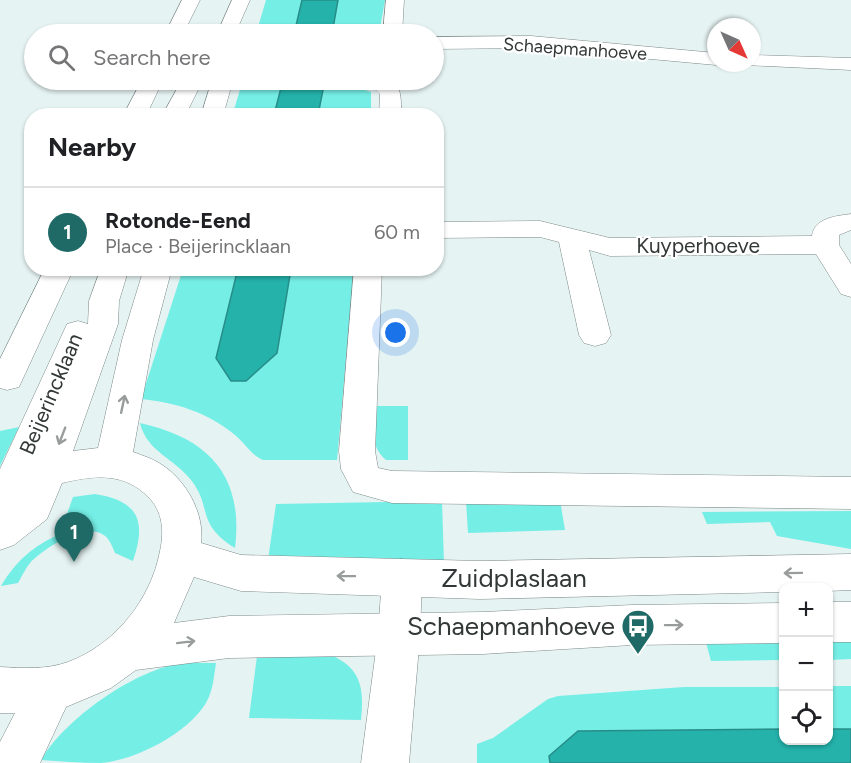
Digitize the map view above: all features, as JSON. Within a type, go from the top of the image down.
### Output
[{"type":"street","points":[[179,24],[191,0]]},
{"type":"street","points":[[230,24],[241,0]]},
{"type":"street","points":[[394,24],[395,0]]},
{"type":"street","name":"Schaepmanhoeve","points":[[444,43],[531,42],[707,58]]},
{"type":"street","points":[[761,61],[842,64],[851,86]]},
{"type":"street","points":[[138,108],[147,90]]},
{"type":"street","points":[[177,108],[187,90]]},
{"type":"street","points":[[215,108],[221,90]]},
{"type":"street","points":[[388,90],[391,92],[390,108]]},
{"type":"street","points":[[851,222],[838,224],[826,231],[825,245],[851,287]]},
{"type":"street","name":"Kuyperhoeve","points":[[444,230],[540,229],[610,247],[825,245]]},
{"type":"street","points":[[572,237],[595,335]]},
{"type":"street","points":[[7,378],[56,276]]},
{"type":"street","name":"Beijerincklaan","points":[[0,533],[34,508],[104,324],[104,301],[112,276]]},
{"type":"street","points":[[113,462],[124,399],[147,299],[155,276]]},
{"type":"street","points":[[368,276],[357,451],[359,469],[366,481],[392,487],[851,493]]},
{"type":"street","name":"Beijerincklaan","points":[[3,494],[17,473],[83,322],[104,301]]},
{"type":"street","points":[[0,690],[14,692],[51,690],[94,675],[128,650],[164,602],[182,538],[176,505],[168,492],[145,472],[130,465],[113,462],[81,464],[46,475],[3,494]]},
{"type":"street","name":"Zuidplaslaan","points":[[179,555],[196,562],[241,573],[480,580],[851,572]]},
{"type":"street","points":[[385,763],[399,635],[402,578]]},
{"type":"street","points":[[833,622],[851,622]]},
{"type":"street","points":[[128,650],[229,637],[483,633],[632,626],[779,623]]},
{"type":"street","points":[[15,763],[51,690]]},
{"type":"shaded area","points":[[266,0],[302,0],[296,24],[259,24]]},
{"type":"shaded area","points":[[302,0],[338,0],[334,24],[296,24]]},
{"type":"shaded area","points":[[338,0],[385,0],[381,24],[334,24]]},
{"type":"shaded area","points":[[240,90],[280,90],[276,108],[234,108]]},
{"type":"shaded area","points":[[280,90],[323,90],[319,108],[276,108]]},
{"type":"shaded area","points":[[323,90],[371,92],[371,108],[319,108]]},
{"type":"shaded area","points":[[181,276],[236,276],[216,358],[231,381],[246,381],[277,353],[290,276],[353,276],[337,460],[263,460],[239,438],[214,420],[179,406],[141,399]]},
{"type":"shaded area","points":[[236,276],[290,276],[277,353],[246,381],[231,381],[216,358]]},
{"type":"shaded area","points":[[375,406],[408,406],[408,460],[386,460],[377,448],[373,435]]},
{"type":"shaded area","points":[[140,423],[185,439],[202,450],[216,464],[227,480],[234,500],[235,548],[214,531],[198,490],[184,472],[155,448]]},
{"type":"shaded area","points":[[19,427],[0,466],[0,431]]},
{"type":"shaded area","points":[[95,494],[121,502],[130,507],[135,515],[139,534],[133,561],[115,553],[104,535],[85,532],[64,539],[44,551],[30,563],[18,583],[1,586],[26,555],[60,534],[73,497]]},
{"type":"shaded area","points":[[560,500],[565,530],[468,533],[466,501]]},
{"type":"shaded area","points":[[442,501],[444,565],[268,560],[276,504]]},
{"type":"shaded area","points":[[851,511],[851,549],[777,536],[770,522],[707,524],[702,512]]},
{"type":"shaded area","points":[[833,633],[851,633],[851,659],[833,660]]},
{"type":"shaded area","points":[[779,634],[779,660],[711,661],[705,639]]},
{"type":"shaded area","points":[[257,656],[333,656],[343,661],[350,667],[359,682],[362,700],[361,720],[249,718]]},
{"type":"shaded area","points":[[183,663],[216,663],[212,688],[206,703],[174,735],[145,751],[115,761],[101,763],[41,760],[67,728],[103,698],[144,675]]},
{"type":"shaded area","points":[[833,686],[851,686],[851,729],[833,729]]},
{"type":"shaded area","points":[[684,687],[779,687],[779,729],[578,731],[549,756],[550,763],[477,763],[477,744],[493,738],[548,699],[558,696]]},
{"type":"shaded area","points":[[779,729],[779,745],[833,745],[833,729],[851,729],[851,763],[550,763],[549,756],[578,731]]},
{"type":"place","name":"Rotonde-Eend","points":[[74,562]]},
{"type":"place","name":"Schaepmanhoeve","points":[[638,655]]}]
